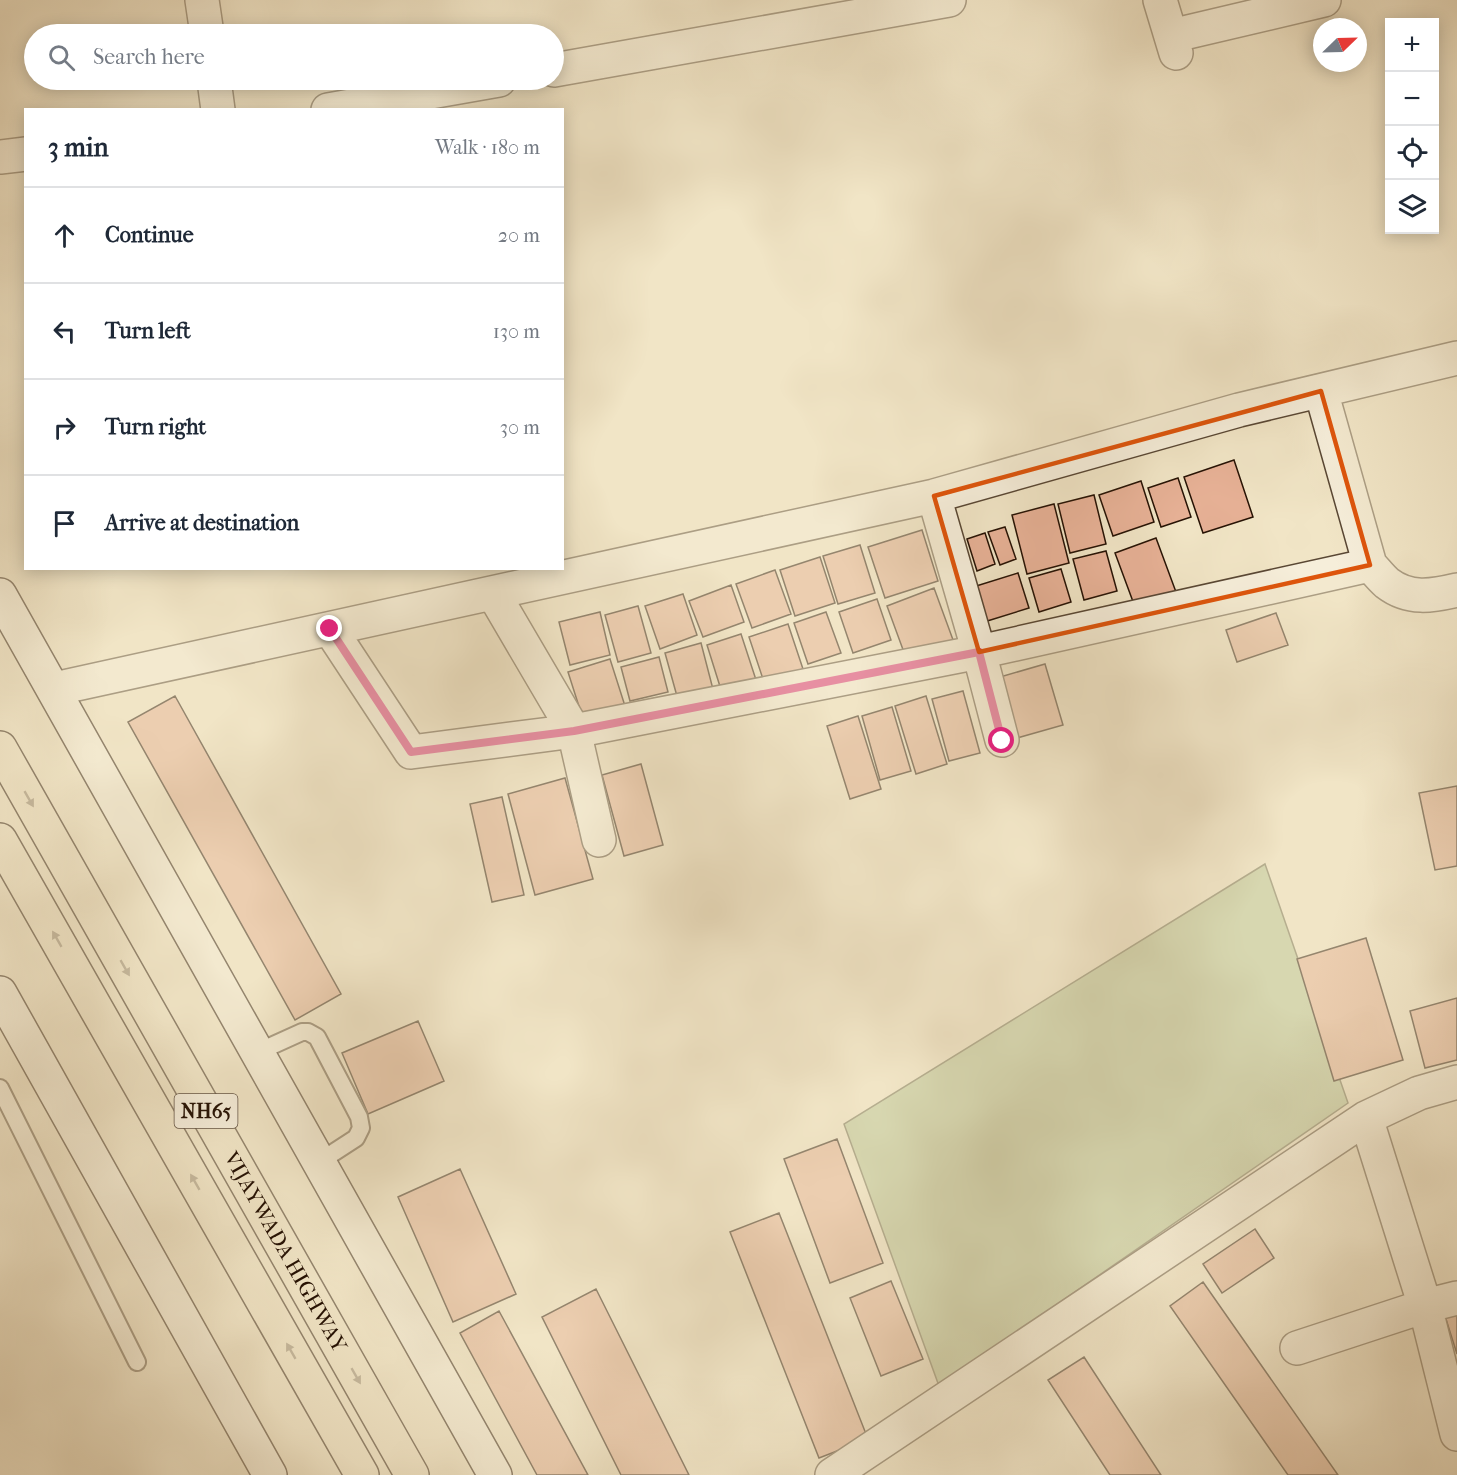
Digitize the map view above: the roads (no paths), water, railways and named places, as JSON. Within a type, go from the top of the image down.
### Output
[{"type":"highway","name":"VIJAYWADA HIGHWAY","points":[[0,748],[412,1475]]},
{"type":"highway","name":"VIJAYWADA HIGHWAY","points":[[0,840],[362,1475]]},
{"type":"street","points":[[202,0],[206,24]]},
{"type":"street","points":[[564,68],[794,14],[949,0]]},
{"type":"street","points":[[1160,0],[1173,44],[1324,0]]},
{"type":"street","points":[[215,90],[218,108]]},
{"type":"street","points":[[339,108],[442,90]]},
{"type":"street","points":[[0,157],[24,154]]},
{"type":"street","points":[[54,689],[934,496],[1239,410],[1457,358]]},
{"type":"street","points":[[1321,391],[1370,564],[1387,583],[1407,594],[1430,596],[1457,590]]},
{"type":"street","points":[[934,496],[1002,741]]},
{"type":"street","points":[[330,629],[411,752],[574,731],[979,652],[1370,564]]},
{"type":"street","points":[[493,593],[574,731],[598,840]]},
{"type":"street","points":[[0,595],[495,1475]]},
{"type":"street","points":[[0,993],[270,1475]]},
{"type":"street","points":[[832,1475],[1366,1118],[1419,1093],[1457,1082]]},
{"type":"street","points":[[1366,1118],[1425,1306],[1457,1434]]},
{"type":"street","points":[[1297,1348],[1425,1306],[1457,1298]]},
{"type":"lane","points":[[258,1052],[302,1032],[309,1032],[317,1036],[359,1117],[361,1128],[356,1138],[319,1162]]},
{"type":"lane","points":[[0,1088],[137,1362]]}]
